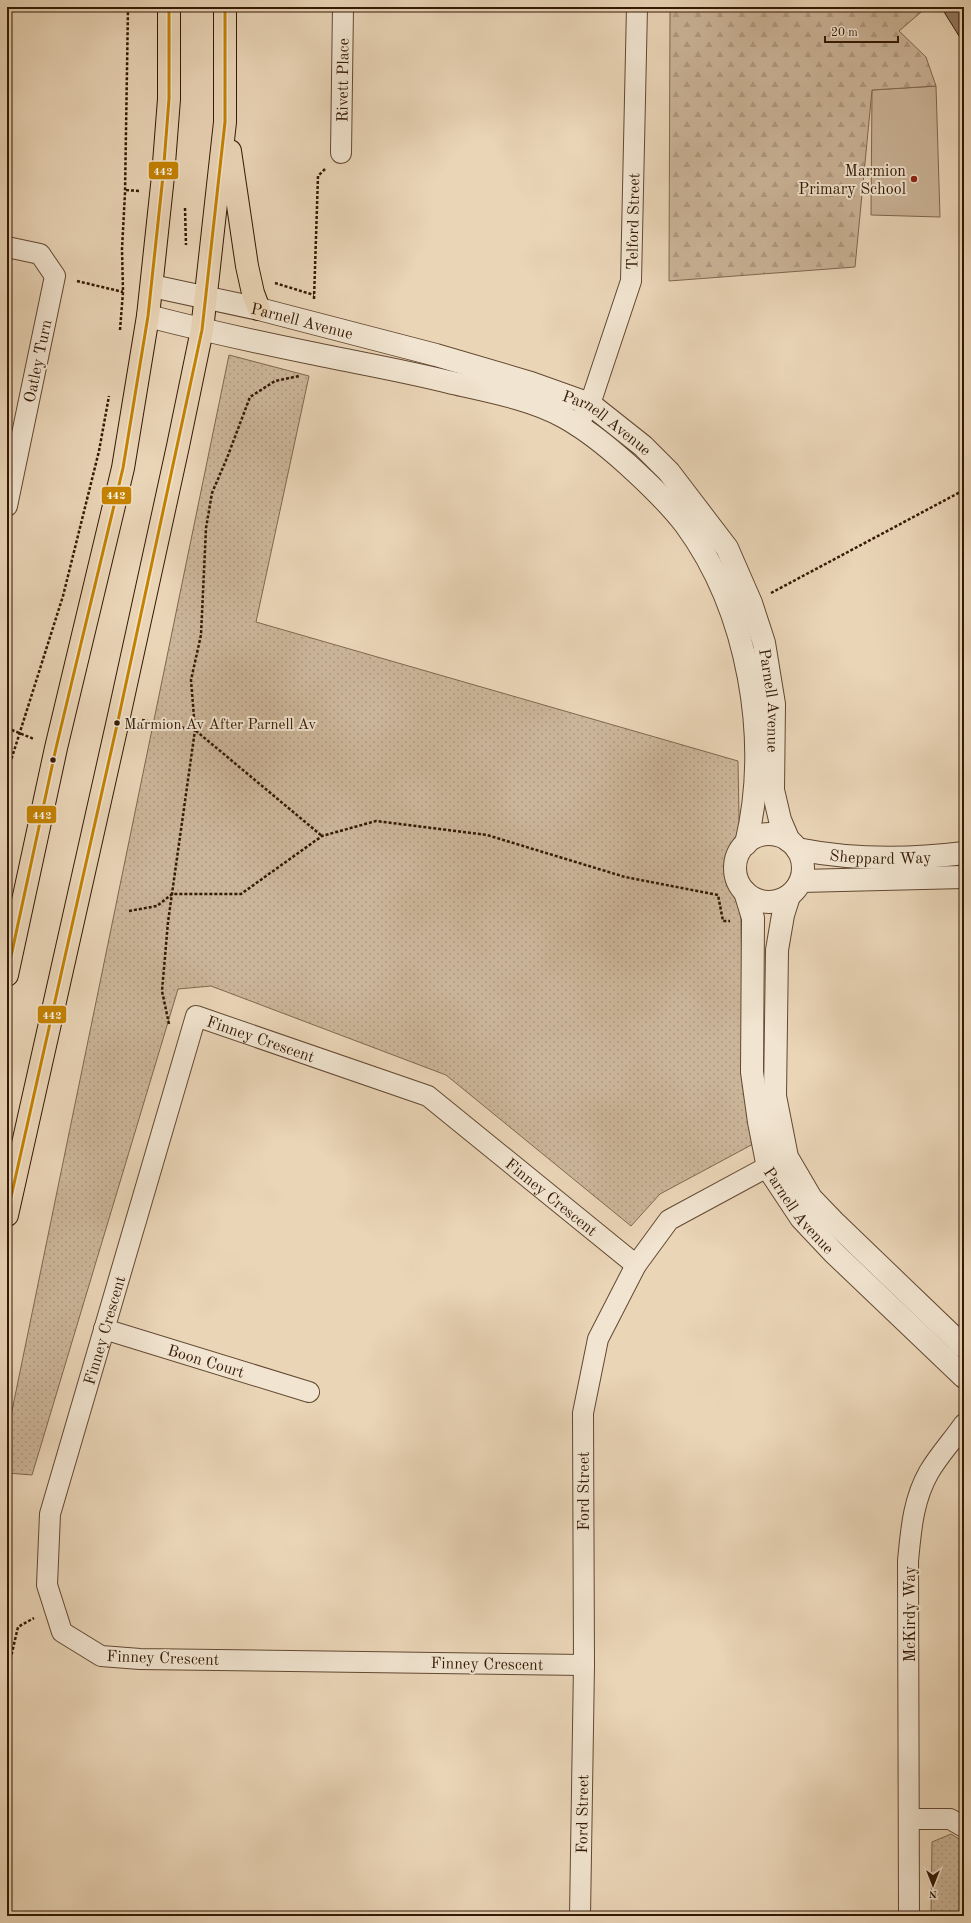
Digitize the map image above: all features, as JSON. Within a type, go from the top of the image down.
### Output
[{"type":"highway","points":[[7,975],[56,748],[123,468],[148,316],[163,176],[169,99],[169,7]]},
{"type":"highway","points":[[7,1215],[119,716],[202,330],[207,297],[225,122],[225,7]]},
{"type":"highway","points":[[225,122],[247,266],[253,293],[259,309]]},
{"type":"street","name":"Rivett Place","points":[[341,153],[343,7]]},
{"type":"street","name":"Telford Street","points":[[577,426],[590,404],[631,281],[637,7]]},
{"type":"street","points":[[7,247],[40,254],[55,276]]},
{"type":"street","name":"Oatley Turn","points":[[7,506],[55,276]]},
{"type":"street","name":"Parnell Avenue","points":[[152,286],[207,297],[313,323],[531,383],[590,404],[643,446],[669,472],[692,500],[727,548],[751,603],[764,643],[774,704],[774,797],[780,820],[803,864],[795,888],[783,915],[777,950],[775,1096],[787,1157],[811,1198],[964,1347]]},
{"type":"street","name":"Parnell Avenue","points":[[148,316],[202,330],[420,374],[519,399],[563,416],[609,448],[655,490],[685,524],[705,555],[722,589],[746,662],[756,738],[753,816],[746,844],[740,852],[736,862],[736,873],[739,883],[745,892],[753,922],[752,1072],[759,1122],[768,1168],[801,1218],[833,1252],[964,1377]]},
{"type":"street","points":[[746,844],[755,838],[767,835],[778,836],[793,845]]},
{"type":"street","name":"Sheppard Way","points":[[793,845],[827,855],[878,858],[925,858],[964,853]]},
{"type":"street","name":"Sheppard Way","points":[[795,888],[964,877]]},
{"type":"street","points":[[745,892],[753,898],[762,901],[780,900],[795,888]]},
{"type":"street","name":"Finney Crescent","points":[[584,1665],[140,1659],[101,1656],[62,1632],[47,1585],[50,1514],[196,1016],[428,1096],[636,1265]]},
{"type":"street","name":"Ford Street","points":[[580,1916],[584,1665],[583,1413],[598,1339],[636,1265],[669,1220],[787,1157]]},
{"type":"street","name":"Boon Court","points":[[104,1329],[309,1392]]},
{"type":"street","name":"McKirdy Way","points":[[909,1916],[910,1819],[908,1561],[911,1525],[918,1497],[930,1472],[964,1424]]},
{"type":"street","points":[[910,1819],[950,1819],[964,1827]]},
{"type":"path","points":[[119,336],[123,292],[122,249],[125,190],[128,7]]},
{"type":"path","points":[[313,323],[318,176],[341,153]]},
{"type":"path","points":[[125,190],[143,191]]},
{"type":"path","points":[[185,202],[186,251]]},
{"type":"path","points":[[55,276],[123,292],[148,316]]},
{"type":"path","points":[[273,282],[314,295]]},
{"type":"path","points":[[188,1044],[169,1024],[162,991],[168,922],[195,730],[191,680],[201,634],[205,536],[212,493],[250,397],[275,381],[313,373],[312,353]]},
{"type":"path","points":[[7,773],[18,733],[63,596],[99,451],[110,390]]},
{"type":"path","points":[[751,603],[964,490]]},
{"type":"path","points":[[119,716],[195,730],[322,836]]},
{"type":"path","points":[[7,728],[56,748]]},
{"type":"path","points":[[130,911],[157,906],[172,894],[242,894],[322,836],[376,821],[487,835],[625,877],[718,895],[723,920],[753,922]]},
{"type":"path","points":[[7,1674],[18,1627],[54,1607]]},
{"type":"green space","points":[[670,7],[927,7],[899,31],[926,57],[936,86],[872,90],[855,267],[669,281]]},
{"type":"green space","points":[[936,86],[940,217],[871,215],[872,90]]},
{"type":"green space","points":[[229,355],[309,376],[256,622],[738,761],[744,1087],[755,1143],[660,1194],[631,1226],[446,1075],[211,986],[178,989],[32,1475],[7,1473],[7,1435]]},
{"type":"green space","points":[[951,1834],[964,1842],[964,1916],[931,1916],[932,1842]]},
{"type":"building","points":[[941,7],[964,7],[964,44]]},
{"type":"transit line","name":"442","points":[[7,975],[56,748],[123,468],[148,316],[163,176],[169,99],[169,7]]},
{"type":"transit line","name":"442","points":[[7,1215],[119,716],[202,330],[225,122],[225,7]]},
{"type":"place","name":"Marmion Primary School","points":[[914,179]]},
{"type":"place","name":"Marmion Av After Parnell Av","points":[[117,723]]}]
